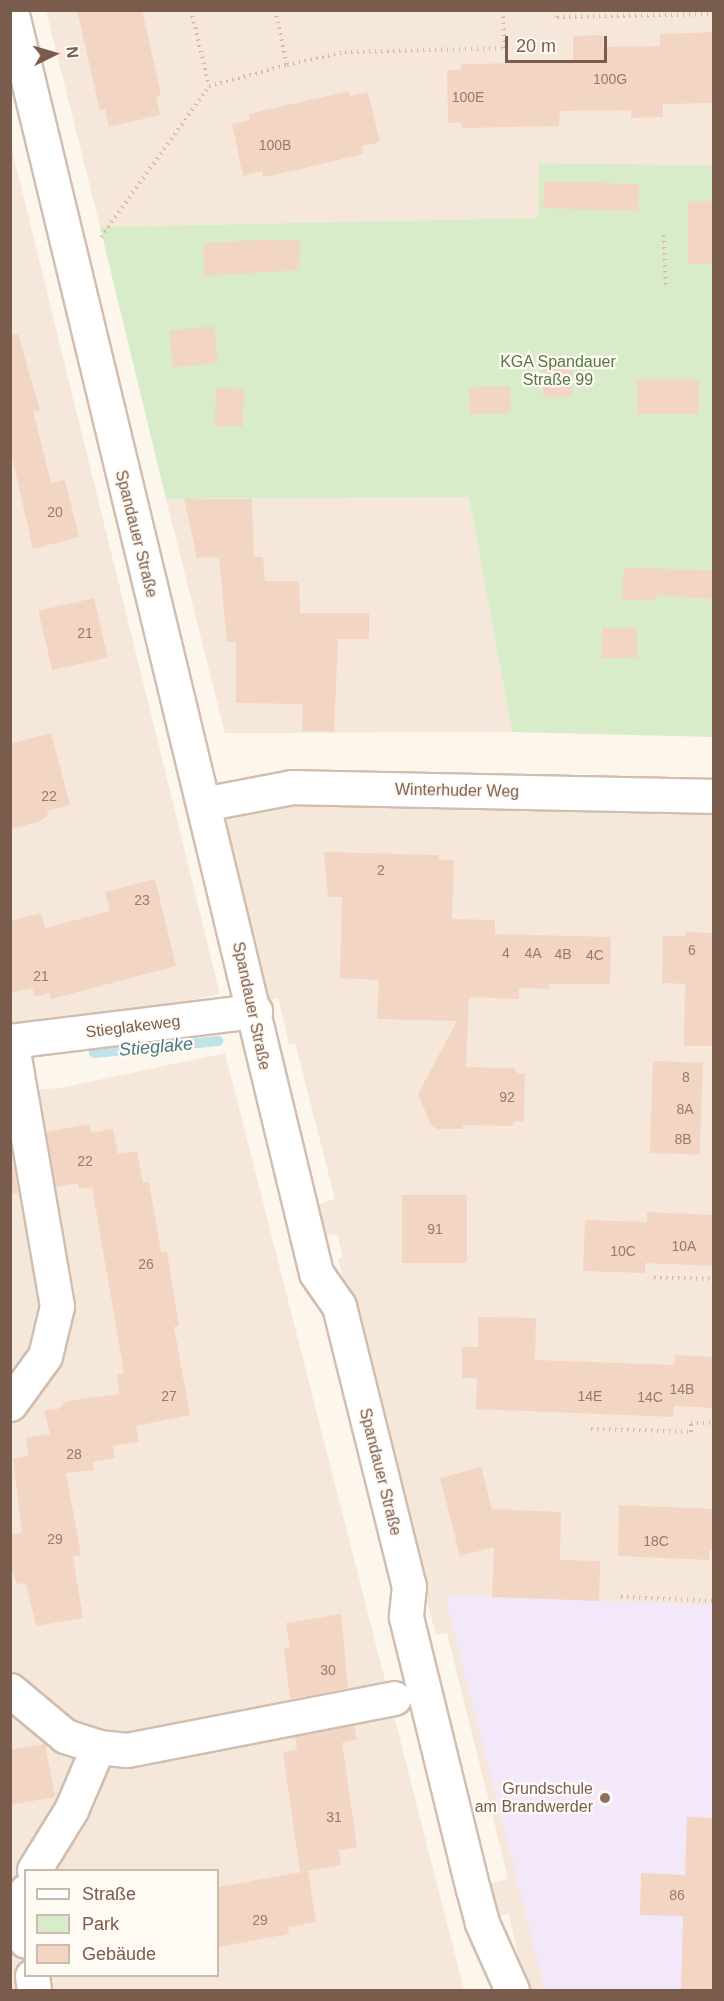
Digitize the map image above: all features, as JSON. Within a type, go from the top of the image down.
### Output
[{"type":"street","name":"Spandauer Straße","points":[[11,10],[255,1011],[260,1052],[316,1273],[339,1306],[409,1586],[406,1617],[482,1923],[512,1990]]},
{"type":"street","name":"Winterhuder Weg","points":[[203,804],[292,787],[714,796]]},
{"type":"street","name":"Stieglakeweg","points":[[11,1041],[255,1011]]},
{"type":"street","points":[[10,1404],[45,1356],[57,1306],[11,1041]]},
{"type":"street","points":[[10,1690],[65,1736],[98,1747],[127,1750],[394,1698]]},
{"type":"street","points":[[35,1869],[71,1810],[98,1747]]},
{"type":"street","points":[[24,1898],[22,1905],[24,1923]]},
{"type":"path","points":[[191,10],[209,86]]},
{"type":"path","points":[[275,10],[287,65]]},
{"type":"path","points":[[97,242],[209,86],[345,52],[504,48],[503,10]]},
{"type":"path","points":[[557,10],[557,17],[714,14]]},
{"type":"path","points":[[664,235],[666,288]]},
{"type":"path","points":[[654,1278],[714,1279]]},
{"type":"path","points":[[591,1429],[691,1432],[691,1423],[714,1424]]},
{"type":"path","points":[[621,1597],[714,1601]]},
{"type":"shaded area","points":[[46,11],[713,11],[713,165],[540,163],[538,218],[100,227]]},
{"type":"shaded area","points":[[10,142],[220,994],[52,1030],[10,1033]]},
{"type":"shaded area","points":[[469,497],[512,732],[225,733],[166,499]]},
{"type":"shaded area","points":[[285,796],[713,805],[713,1990],[525,1990],[509,1914],[493,1917],[486,1884],[508,1879],[447,1633],[436,1635],[338,1259],[343,1257],[337,1234],[321,1237],[314,1206],[335,1199],[295,1043],[289,1044],[278,998],[268,1000],[253,963],[260,960],[224,817]]},
{"type":"shaded area","points":[[225,1053],[464,1990],[11,1990],[11,1091],[60,1088]]},
{"type":"shaded area","name":"Grundschule am Brandwerder","points":[[445,1595],[713,1605],[713,1990],[545,1990]]},
{"type":"green space","name":"KGA Spandauer Straße 99","points":[[539,163],[713,165],[713,737],[512,732],[469,497],[166,499],[100,227],[538,218]]},
{"type":"building","points":[[77,10],[142,10],[161,95],[156,96],[160,115],[109,127],[105,109],[100,111]]},
{"type":"building","points":[[714,32],[714,103],[663,104],[663,117],[631,118],[631,110],[560,111],[559,126],[462,128],[461,123],[448,123],[447,70],[461,70],[461,64],[573,62],[573,36],[603,35],[603,47],[660,46],[660,34]]},
{"type":"building","points":[[349,91],[350,96],[368,92],[380,142],[362,146],[363,154],[263,177],[262,171],[243,176],[232,124],[250,120],[249,114]]},
{"type":"building","points":[[544,181],[639,184],[638,211],[543,208]]},
{"type":"building","points":[[688,201],[714,201],[714,264],[688,264]]},
{"type":"building","points":[[300,241],[299,270],[205,276],[203,243]]},
{"type":"building","points":[[214,326],[218,363],[173,368],[169,331]]},
{"type":"building","points":[[18,334],[40,410],[33,411],[51,483],[65,480],[79,537],[33,549],[10,448],[10,335]]},
{"type":"building","points":[[543,368],[572,368],[572,397],[543,397]]},
{"type":"building","points":[[637,379],[699,379],[699,414],[637,414]]},
{"type":"building","points":[[510,386],[511,413],[470,414],[469,387]]},
{"type":"building","points":[[216,388],[244,389],[243,427],[215,426]]},
{"type":"building","points":[[184,499],[252,499],[254,557],[263,557],[265,581],[299,581],[300,613],[369,613],[369,639],[338,639],[334,732],[302,731],[303,704],[236,703],[236,642],[227,642],[219,557],[197,558]]},
{"type":"building","points":[[624,568],[714,570],[714,599],[655,595],[655,600],[622,600]]},
{"type":"building","points":[[94,598],[108,657],[52,670],[38,611]]},
{"type":"building","points":[[602,628],[637,628],[637,658],[602,658]]},
{"type":"building","points":[[51,733],[70,805],[47,811],[48,816],[38,822],[10,829],[10,744]]},
{"type":"building","points":[[324,852],[439,855],[439,860],[454,860],[452,919],[495,920],[495,934],[611,937],[610,984],[549,984],[549,989],[519,988],[519,999],[469,997],[466,1067],[514,1068],[517,1073],[525,1073],[524,1122],[515,1121],[512,1126],[463,1125],[463,1129],[437,1129],[431,1125],[418,1094],[457,1021],[377,1019],[379,980],[340,978],[342,897],[328,897]]},
{"type":"building","points":[[155,879],[176,966],[51,999],[49,993],[35,997],[32,988],[10,993],[10,921],[41,913],[45,928],[110,911],[105,892]]},
{"type":"building","points":[[686,932],[714,933],[714,1046],[684,1046],[685,984],[662,983],[663,936],[685,936]]},
{"type":"building","points":[[653,1061],[703,1063],[700,1155],[650,1153]]},
{"type":"building","points":[[89,1124],[91,1133],[113,1129],[118,1154],[137,1151],[143,1183],[149,1182],[161,1252],[167,1251],[179,1326],[174,1327],[190,1415],[136,1426],[139,1442],[113,1446],[115,1458],[93,1462],[94,1470],[66,1473],[81,1555],[73,1557],[83,1618],[36,1626],[26,1583],[17,1584],[10,1565],[10,1535],[22,1533],[13,1459],[29,1456],[26,1438],[50,1434],[44,1411],[58,1409],[67,1401],[119,1394],[117,1374],[124,1373],[92,1187],[79,1189],[78,1183],[55,1187],[46,1132]]},
{"type":"building","points":[[10,1148],[18,1193],[10,1194]]},
{"type":"building","points":[[402,1195],[467,1195],[467,1263],[402,1263]]},
{"type":"building","points":[[647,1212],[714,1215],[714,1266],[645,1263],[645,1273],[583,1271],[585,1220],[647,1222]]},
{"type":"building","points":[[478,1317],[536,1318],[535,1360],[675,1365],[675,1355],[714,1357],[714,1408],[674,1406],[673,1417],[476,1409],[477,1378],[462,1378],[462,1347],[478,1347]]},
{"type":"building","points":[[481,1467],[492,1509],[561,1512],[560,1560],[600,1561],[599,1601],[492,1597],[494,1547],[460,1556],[440,1478]]},
{"type":"building","points":[[619,1505],[714,1509],[714,1549],[709,1549],[709,1560],[618,1556]]},
{"type":"building","points":[[341,1614],[348,1688],[290,1699],[284,1648],[290,1647],[286,1623]]},
{"type":"building","points":[[354,1725],[357,1740],[342,1743],[357,1847],[339,1850],[341,1865],[300,1872],[283,1752],[297,1749],[295,1736]]},
{"type":"building","points":[[45,1744],[55,1797],[10,1805],[10,1750]]},
{"type":"building","points":[[687,1817],[714,1818],[714,1990],[681,1990],[683,1916],[640,1915],[641,1873],[685,1875]]},
{"type":"building","points":[[308,1871],[316,1922],[288,1927],[289,1934],[219,1947],[219,1887]]},
{"type":"waterway","name":"Stieglake","points":[[94,1053],[218,1041]]},
{"type":"place","name":"Grundschule am Brandwerder","points":[[605,1798]]}]
